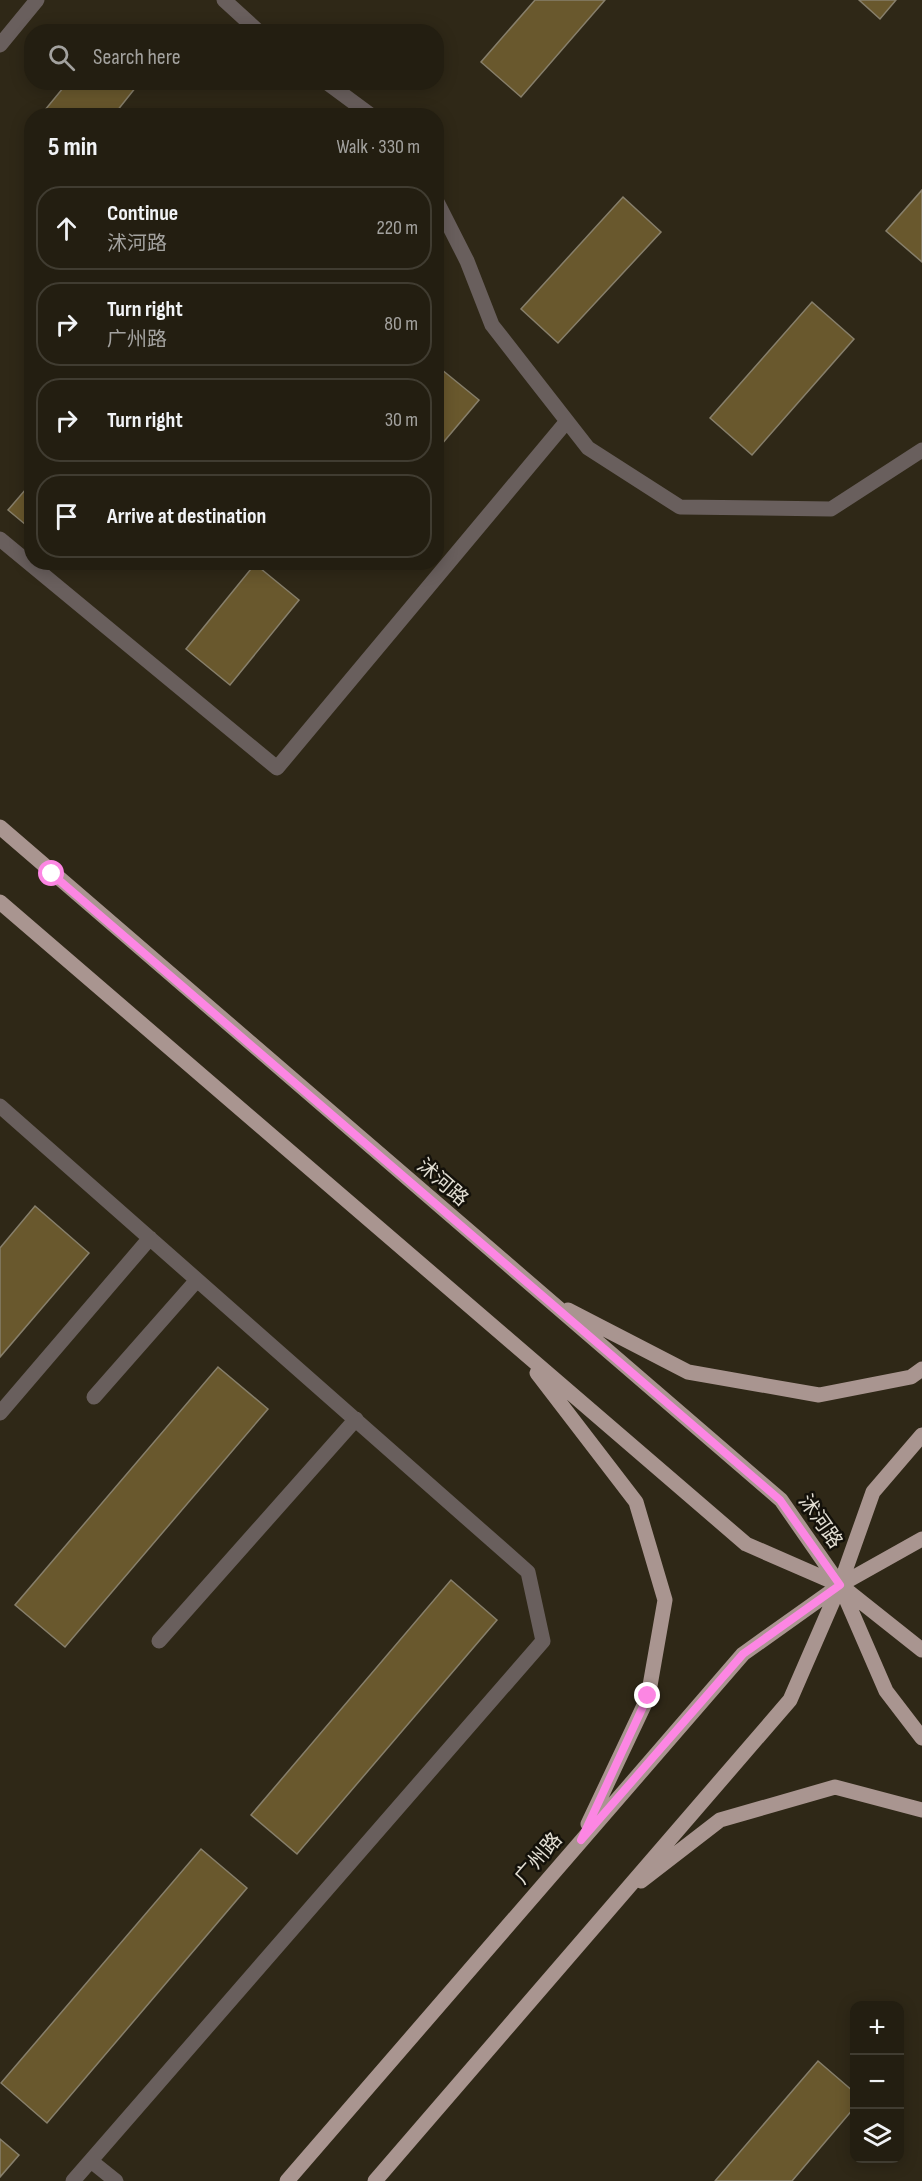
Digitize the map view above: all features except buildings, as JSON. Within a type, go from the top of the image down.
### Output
[{"type":"main road","name":"沭河路","points":[[0,828],[780,1500],[840,1585],[886,1691],[922,1738]]},
{"type":"main road","name":"沭河路","points":[[0,902],[746,1544],[840,1585],[922,1650]]},
{"type":"main road","points":[[544,1297],[688,1372],[819,1395],[910,1377],[922,1369]]},
{"type":"main road","points":[[519,1349],[636,1502],[666,1600],[648,1696],[581,1840]]},
{"type":"main road","points":[[375,2181],[790,1700],[840,1585],[873,1492],[922,1435]]},
{"type":"main road","name":"广州路","points":[[287,2181],[743,1654],[840,1585],[922,1539]]},
{"type":"main road","points":[[615,1902],[720,1820],[834,1787],[922,1810]]},
{"type":"street","points":[[0,45],[37,0]]},
{"type":"street","points":[[224,0],[250,24]]},
{"type":"street","points":[[337,90],[361,108]]},
{"type":"street","points":[[444,216],[467,261],[492,325],[588,448],[680,507],[831,509],[922,450]]},
{"type":"street","points":[[444,568],[567,421]]},
{"type":"street","points":[[0,539],[24,559]]},
{"type":"street","points":[[37,570],[277,768],[442,570]]},
{"type":"street","points":[[0,1106],[528,1572],[543,1641],[73,2181]]},
{"type":"street","points":[[0,1413],[150,1238]]},
{"type":"street","points":[[94,1396],[197,1280]]},
{"type":"street","points":[[159,1641],[356,1419]]},
{"type":"street","points":[[91,2160],[116,2181]]},
{"type":"route","points":[[52,874],[780,1500],[840,1585],[743,1654],[581,1840],[648,1696]]}]
